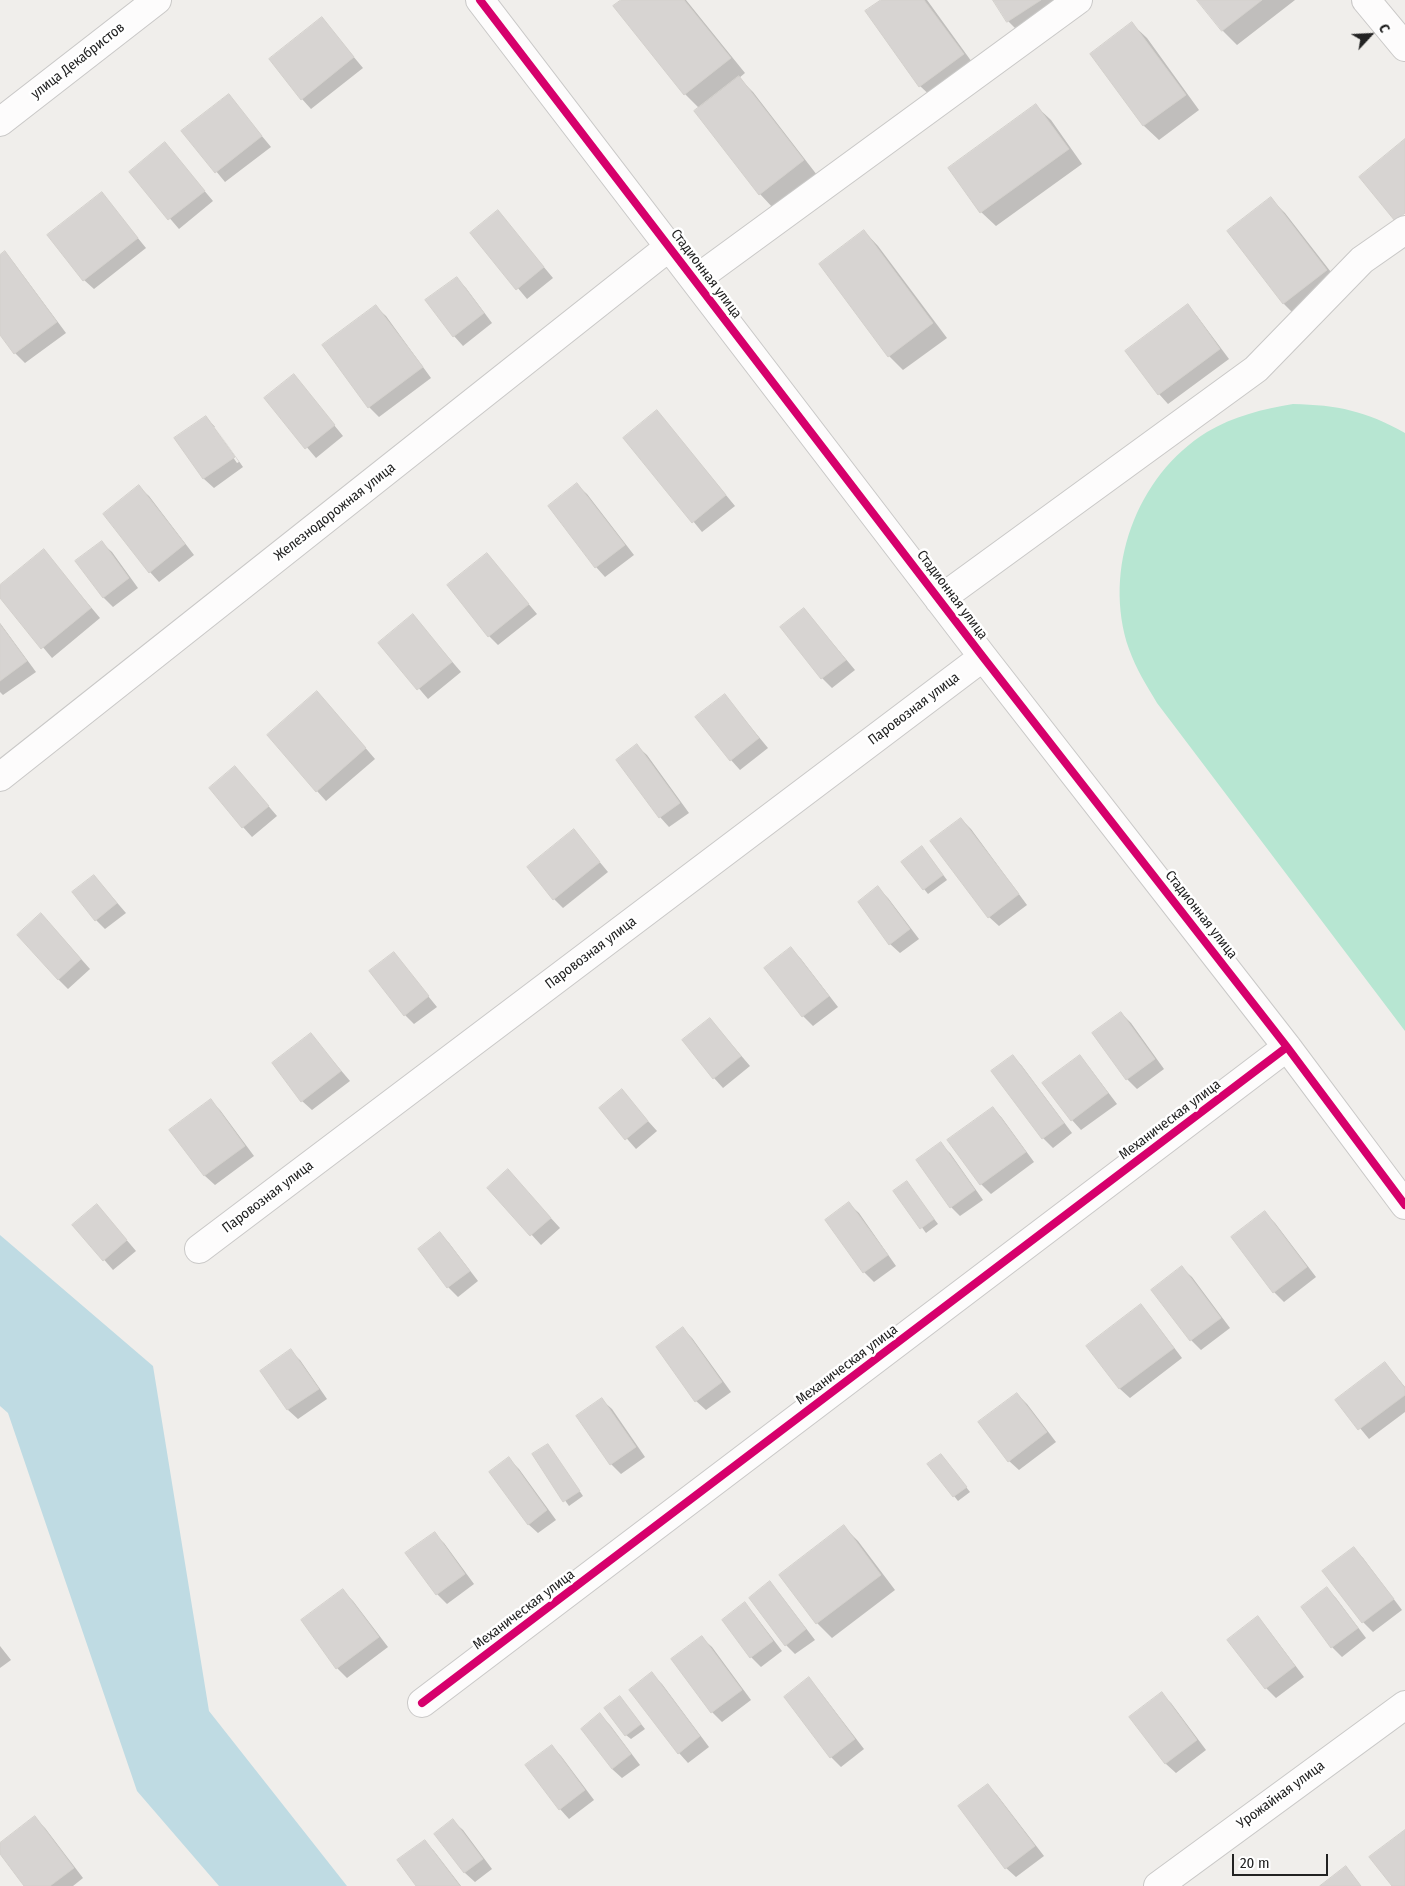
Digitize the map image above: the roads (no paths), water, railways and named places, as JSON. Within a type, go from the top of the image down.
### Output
[{"type":"street","name":"улица Декабристов","points":[[0,122],[156,0]]},
{"type":"street","name":"Стадионная улица","points":[[480,0],[939,600],[1288,1047],[1405,1205]]},
{"type":"street","points":[[695,280],[1078,0]]},
{"type":"street","points":[[1366,0],[1405,48]]},
{"type":"street","points":[[939,600],[1256,369],[1362,260],[1405,230]]},
{"type":"street","name":"Железнодорожная улица","points":[[0,777],[669,247]]},
{"type":"street","name":"Паровозная улица","points":[[198,1249],[983,657]]},
{"type":"street","name":"Механическая улица","points":[[422,1703],[1288,1047]]},
{"type":"street","name":"Урожайная улица","points":[[1158,1886],[1405,1705]]},
{"type":"water","points":[[0,1235],[153,1366],[209,1711],[347,1886],[219,1886],[137,1791],[8,1413],[0,1406]]}]
